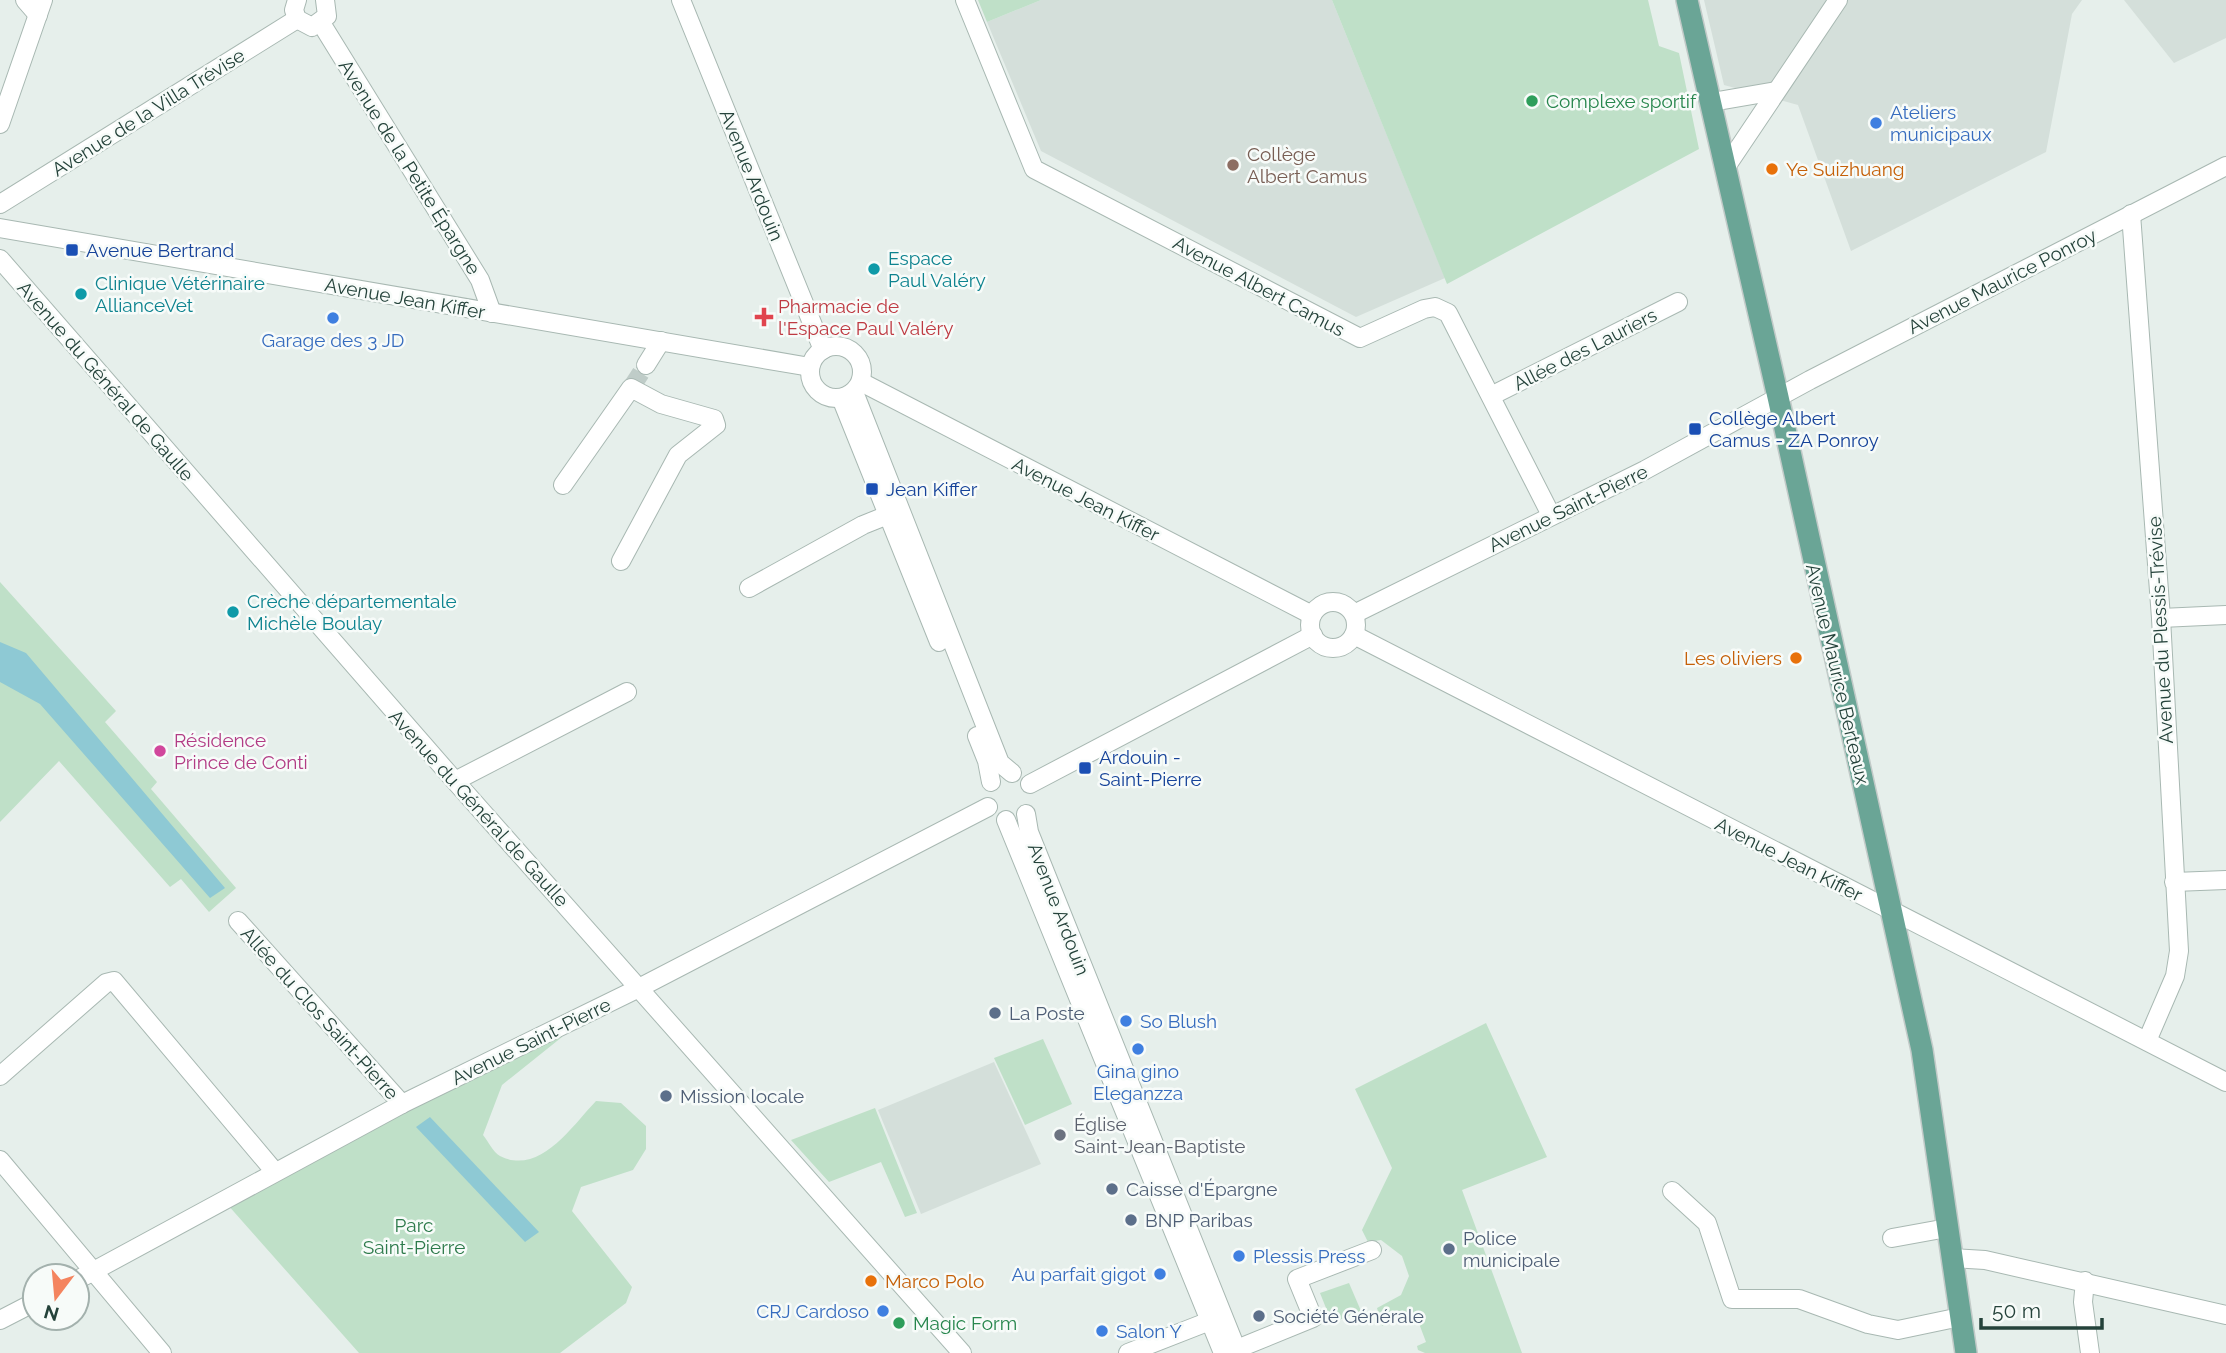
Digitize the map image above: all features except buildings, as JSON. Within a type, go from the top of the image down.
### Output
[{"type":"main road","name":"Avenue Maurice Berteaux","points":[[1687,0],[1779,397],[1922,1050],[1966,1353]]},
{"type":"street","points":[[0,124],[41,7],[25,0]]},
{"type":"street","points":[[297,0],[294,10],[297,19],[313,26],[321,23],[328,8],[325,0]]},
{"type":"street","name":"Avenue Ardouin","points":[[681,0],[823,350]]},
{"type":"street","name":"Avenue Albert Camus","points":[[965,0],[1034,169],[1360,338],[1424,309],[1435,307],[1447,313],[1552,515]]},
{"type":"street","points":[[1726,167],[1839,0]]},
{"type":"street","name":"Avenue de la Villa Trévise","points":[[0,204],[297,19]]},
{"type":"street","name":"Avenue de la Petite Épargne","points":[[321,23],[480,280],[492,313]]},
{"type":"street","points":[[1712,102],[1776,91]]},
{"type":"street","name":"Avenue Maurice Ponroy","points":[[1779,397],[2226,166]]},
{"type":"street","name":"Avenue du Plessis-Trévise","points":[[2131,214],[2161,618],[2179,951],[2175,976],[2147,1041]]},
{"type":"street","name":"Avenue Jean Kiffer","points":[[0,228],[810,367]]},
{"type":"street","name":"Avenue du Général de Gaulle","points":[[0,259],[455,781],[962,1353]]},
{"type":"street","name":"Allée des Lauriers","points":[[1491,396],[1678,302]]},
{"type":"street","points":[[646,366],[662,341]]},
{"type":"street","points":[[852,391],[832,398],[818,391],[813,384],[810,367],[823,350],[838,346],[853,352],[862,366],[852,391],[888,515],[987,761],[990,782]]},
{"type":"street","points":[[563,485],[631,388],[661,404],[714,419],[716,425],[710,432],[678,455],[621,561]]},
{"type":"street","points":[[852,391],[1000,763],[1030,784],[1033,800],[1026,814],[1006,820],[998,818],[988,807],[985,794],[996,776],[1012,773]]},
{"type":"street","name":"Avenue Jean Kiffer","points":[[852,391],[1312,615]]},
{"type":"street","name":"Avenue Saint-Pierre","points":[[1354,614],[1645,470],[1779,397]]},
{"type":"street","points":[[749,588],[888,515]]},
{"type":"street","points":[[1335,601],[1345,605],[1354,614],[1354,635],[1343,646],[1323,646],[1313,635],[1312,615],[1324,603],[1335,601]]},
{"type":"street","points":[[2161,618],[2226,615]]},
{"type":"street","points":[[1030,784],[1313,635]]},
{"type":"street","name":"Avenue Jean Kiffer","points":[[1354,635],[2226,1082]]},
{"type":"street","points":[[455,781],[627,692]]},
{"type":"street","name":"Avenue Saint-Pierre","points":[[91,1273],[402,1104],[639,988],[988,807]]},
{"type":"street","name":"Avenue Ardouin","points":[[1026,814],[1029,832],[1217,1319]]},
{"type":"street","name":"Avenue Ardouin","points":[[1006,820],[1231,1352]]},
{"type":"street","points":[[2174,882],[2226,880]]},
{"type":"street","name":"Allée du Clos Saint-Pierre","points":[[238,921],[402,1104]]},
{"type":"street","points":[[0,1076],[106,983],[114,981],[275,1171]]},
{"type":"street","points":[[0,1160],[75,1262]]},
{"type":"street","points":[[1672,1191],[1707,1223],[1732,1299],[1799,1299],[1868,1324],[1898,1330],[1960,1317]]},
{"type":"street","points":[[1892,1238],[1947,1228]]},
{"type":"street","points":[[1231,1352],[1313,1318],[1297,1279],[1372,1250]]},
{"type":"street","points":[[1952,1258],[1985,1260],[2226,1315]]},
{"type":"street","points":[[2085,1281],[2083,1302],[2090,1353]]},
{"type":"street","points":[[91,1282],[162,1353]]},
{"type":"street","points":[[0,1320],[21,1309]]},
{"type":"street","points":[[1128,1353],[1217,1319]]},
{"type":"shaded area","name":"Collège Albert Camus","points":[[1041,0],[1332,0],[1445,278],[1356,317],[1041,151],[987,22]]},
{"type":"shaded area","points":[[1704,0],[2082,0],[2072,14],[2046,152],[1851,251],[1798,105],[1724,85]]},
{"type":"shaded area","points":[[2124,0],[2226,0],[2226,38],[2174,63]]},
{"type":"shaded area","points":[[994,1062],[1041,1164],[921,1214],[878,1110]]},
{"type":"green space","points":[[978,0],[1041,0],[987,22]]},
{"type":"green space","name":"Complexe sportif","points":[[1332,0],[1648,0],[1659,46],[1679,53],[1699,149],[1447,284]]},
{"type":"green space","points":[[0,582],[116,711],[105,722],[157,782],[151,789],[236,888],[209,912],[181,879],[170,887],[59,761],[0,822]]},
{"type":"green space","points":[[1486,1023],[1547,1157],[1462,1190],[1522,1353],[1425,1353],[1418,1350],[1417,1346],[1426,1342],[1415,1313],[1382,1326],[1377,1308],[1401,1295],[1409,1276],[1402,1256],[1381,1240],[1368,1242],[1362,1230],[1392,1168],[1355,1089]]},
{"type":"green space","name":"Parc Saint-Pierre","points":[[556,1030],[562,1037],[502,1085],[483,1135],[500,1156],[515,1160],[528,1159],[542,1154],[566,1135],[596,1101],[621,1103],[646,1126],[646,1149],[633,1170],[581,1187],[572,1211],[632,1287],[626,1303],[560,1353],[359,1353],[227,1204]]},
{"type":"green space","points":[[1043,1039],[1072,1104],[1025,1125],[994,1058]]},
{"type":"green space","points":[[875,1108],[917,1213],[905,1217],[881,1162],[829,1182],[791,1140]]},
{"type":"green space","points":[[1349,1283],[1361,1311],[1332,1323],[1320,1293]]},
{"type":"water","points":[[0,642],[26,653],[225,888],[210,898],[40,704],[0,682]]},
{"type":"water","points":[[430,1117],[539,1232],[525,1242],[416,1127]]},
{"type":"tunnel","points":[[631,388],[646,365]]},
{"type":"place","name":"Complexe sportif","points":[[1532,101]]},
{"type":"place","name":"Ateliers municipaux","points":[[1876,123]]},
{"type":"place","name":"Collège Albert Camus","points":[[1233,165]]},
{"type":"place","name":"Ye Suizhuang","points":[[1772,169]]},
{"type":"place","name":"Avenue Bertrand","points":[[72,250]]},
{"type":"place","name":"Espace Paul Valéry","points":[[874,269]]},
{"type":"place","name":"Clinique Vétérinaire AllianceVet","points":[[81,294]]},
{"type":"place","name":"Pharmacie de l'Espace Paul Valéry","points":[[764,317]]},
{"type":"place","name":"Garage des 3 JD","points":[[333,318]]},
{"type":"place","name":"Collège Albert Camus - ZA Ponroy","points":[[1695,429]]},
{"type":"place","name":"Jean Kiffer","points":[[872,489]]},
{"type":"place","name":"Crèche départementale Michèle Boulay","points":[[233,612]]},
{"type":"place","name":"Les oliviers","points":[[1796,658]]},
{"type":"place","name":"Résidence Prince de Conti","points":[[160,751]]},
{"type":"place","name":"Ardouin - Saint-Pierre","points":[[1085,768]]},
{"type":"place","name":"La Poste","points":[[995,1013]]},
{"type":"place","name":"So Blush","points":[[1126,1021]]},
{"type":"place","name":"Gina gino Eleganzza","points":[[1138,1049]]},
{"type":"place","name":"Mission locale","points":[[666,1096]]},
{"type":"place","name":"Église Saint-Jean-Baptiste","points":[[1060,1135]]},
{"type":"place","name":"Caisse d'Épargne","points":[[1112,1189]]},
{"type":"place","name":"BNP Paribas","points":[[1131,1220]]},
{"type":"place","name":"Police municipale","points":[[1449,1249]]},
{"type":"place","name":"Plessis Press","points":[[1239,1256]]},
{"type":"place","name":"Au parfait gigot","points":[[1160,1274]]},
{"type":"place","name":"Marco Polo","points":[[871,1281]]},
{"type":"place","name":"CRJ Cardoso","points":[[883,1311]]},
{"type":"place","name":"Société Générale","points":[[1259,1316]]},
{"type":"place","name":"Magic Form","points":[[899,1323]]},
{"type":"place","name":"Salon Y","points":[[1102,1331]]}]
